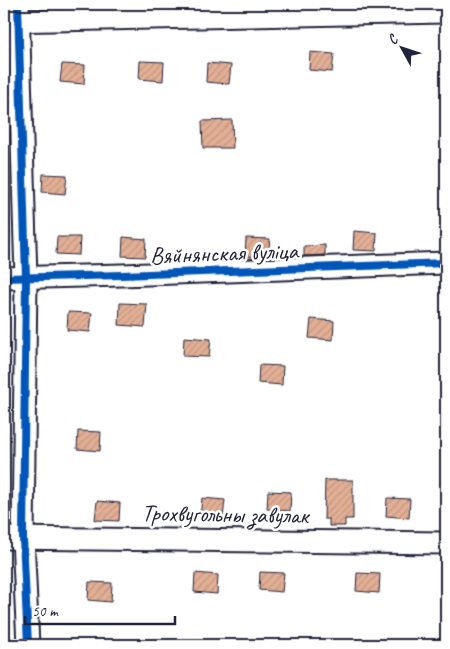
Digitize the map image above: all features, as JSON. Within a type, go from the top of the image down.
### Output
[{"type":"street","points":[[28,645],[14,538],[26,278],[13,15],[446,12]]},
{"type":"street","name":"Вяйнянская вуліца","points":[[4,278],[446,263]]},
{"type":"street","name":"Трохвугольны завулак","points":[[14,538],[446,543]]},
{"type":"building","points":[[310,52],[334,54],[332,72],[309,70]]},
{"type":"building","points":[[140,61],[164,62],[163,81],[139,79]]},
{"type":"building","points":[[207,63],[231,65],[229,84],[206,82]]},
{"type":"building","points":[[62,64],[85,65],[84,84],[60,82]]},
{"type":"building","points":[[232,120],[233,148],[203,148],[202,121]]},
{"type":"building","points":[[43,174],[67,175],[65,194],[42,192]]},
{"type":"building","points":[[354,231],[377,233],[376,251],[353,250]]},
{"type":"building","points":[[57,237],[80,237],[79,255],[56,254]]},
{"type":"building","points":[[123,237],[146,239],[145,257],[122,256]]},
{"type":"building","points":[[246,238],[270,239],[268,257],[245,256]]},
{"type":"building","points":[[325,245],[325,255],[304,256],[304,246]]},
{"type":"building","points":[[120,303],[147,304],[145,327],[119,325]]},
{"type":"building","points":[[68,312],[92,313],[90,332],[67,330]]},
{"type":"building","points":[[311,319],[334,321],[333,340],[309,338]]},
{"type":"building","points":[[184,337],[211,339],[209,357],[183,356]]},
{"type":"building","points":[[259,365],[283,366],[282,385],[258,383]]},
{"type":"building","points":[[78,431],[101,432],[100,451],[77,449]]},
{"type":"building","points":[[325,480],[353,480],[353,519],[345,519],[345,526],[329,526],[329,519],[324,519]]},
{"type":"building","points":[[268,491],[291,492],[290,511],[267,509]]},
{"type":"building","points":[[202,498],[225,500],[223,518],[200,517]]},
{"type":"building","points":[[387,498],[410,499],[409,518],[386,516]]},
{"type":"building","points":[[97,501],[120,503],[119,521],[95,520]]},
{"type":"building","points":[[260,572],[284,573],[282,592],[259,590]]},
{"type":"building","points":[[195,573],[218,575],[217,594],[194,592]]},
{"type":"building","points":[[357,573],[380,574],[379,593],[356,591]]},
{"type":"building","points":[[89,582],[112,583],[111,602],[88,600]]},
{"type":"cycle path","points":[[18,4],[26,278],[23,538],[28,645]]},
{"type":"cycle path","points":[[4,278],[446,263]]}]
